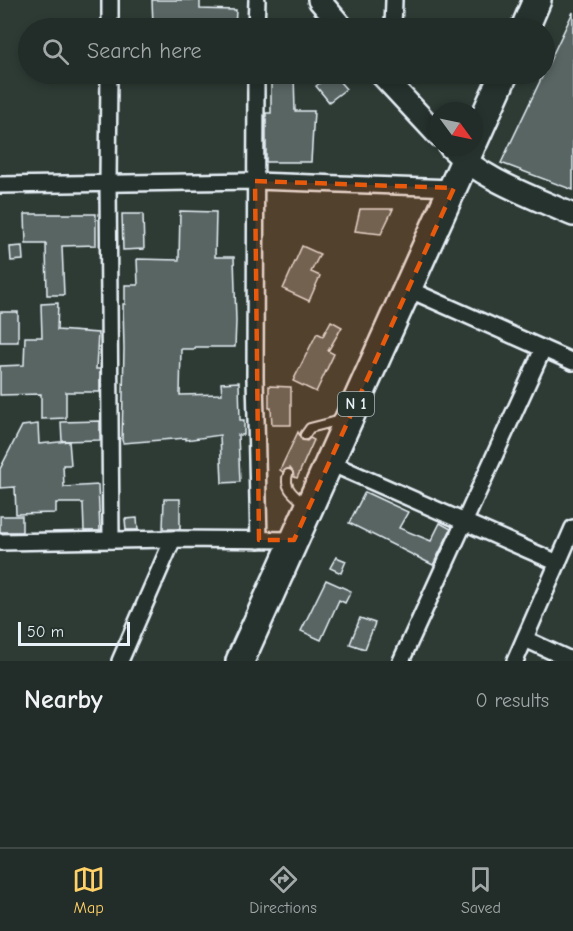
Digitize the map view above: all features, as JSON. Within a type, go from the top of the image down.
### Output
[{"type":"highway","points":[[529,18],[537,0]]},
{"type":"highway","name":"N 1","points":[[483,114],[499,84]]},
{"type":"highway","name":"N 1","points":[[240,661],[454,188],[463,156]]},
{"type":"main road","points":[[320,0],[335,18]]},
{"type":"main road","points":[[394,84],[429,125]]},
{"type":"main road","points":[[472,156],[499,182],[573,215]]},
{"type":"street","points":[[110,0],[110,18]]},
{"type":"street","points":[[256,18],[257,0]]},
{"type":"street","points":[[393,18],[394,0]]},
{"type":"street","points":[[109,84],[111,540]]},
{"type":"street","points":[[256,84],[255,378],[259,540]]},
{"type":"street","points":[[0,185],[255,181],[454,188]]},
{"type":"street","points":[[408,289],[573,362]]},
{"type":"street","points":[[401,661],[543,349]]},
{"type":"street","points":[[330,463],[558,563]]},
{"type":"street","points":[[515,661],[573,528]]},
{"type":"street","points":[[120,661],[172,539]]},
{"type":"street","points":[[0,542],[172,539],[294,540]]},
{"type":"street","points":[[525,639],[573,661]]},
{"type":"lane","points":[[305,435],[310,428],[350,417]]},
{"type":"lane","points":[[288,474],[287,488],[309,508]]},
{"type":"highlighted area","points":[[255,181],[454,188],[294,540],[259,540]]},
{"type":"building","points":[[152,0],[200,0],[200,9],[236,10],[236,18],[153,18]]},
{"type":"building","points":[[573,12],[573,190],[501,163],[539,84],[555,84],[555,50]]},
{"type":"building","points":[[271,84],[294,84],[295,111],[314,111],[311,162],[266,162],[266,113],[271,113]]},
{"type":"building","points":[[342,84],[346,89],[329,102],[316,86]]},
{"type":"building","points":[[360,209],[393,209],[381,234],[355,231]]},
{"type":"building","points":[[180,211],[216,212],[215,257],[234,257],[235,347],[181,349],[180,395],[222,394],[221,383],[239,382],[240,420],[244,420],[244,435],[238,435],[240,482],[222,483],[220,435],[186,440],[186,438],[123,443],[122,440],[125,285],[138,285],[137,259],[179,260]]},
{"type":"building","points":[[25,214],[96,214],[96,245],[62,246],[64,295],[47,295],[46,244],[26,244]]},
{"type":"building","points":[[122,214],[143,214],[144,249],[123,250]]},
{"type":"building","points":[[22,246],[23,260],[11,261],[10,247]]},
{"type":"building","points":[[302,246],[320,254],[311,272],[320,276],[309,301],[283,289]]},
{"type":"building","points":[[58,303],[57,330],[98,333],[96,369],[100,369],[100,392],[66,392],[66,418],[41,419],[41,394],[0,395],[0,366],[24,365],[25,337],[42,337],[41,304]]},
{"type":"building","points":[[0,312],[18,312],[18,342],[0,342]]},
{"type":"building","points":[[331,321],[342,327],[328,351],[334,354],[316,392],[293,381],[317,333],[323,336]]},
{"type":"building","points":[[269,386],[291,387],[291,425],[272,425]]},
{"type":"building","points":[[100,421],[100,440],[62,441],[61,422]]},
{"type":"building","points":[[38,424],[39,444],[69,441],[71,465],[63,465],[64,487],[98,485],[100,531],[84,531],[83,503],[56,503],[56,513],[16,514],[15,487],[0,488],[0,469],[22,426]]},
{"type":"building","points":[[298,432],[302,440],[307,441],[310,438],[314,440],[297,478],[294,477],[290,468],[283,472],[280,470]]},
{"type":"building","points":[[365,492],[408,512],[399,528],[431,541],[440,523],[451,529],[433,565],[349,523]]},
{"type":"building","points":[[164,499],[180,499],[180,529],[163,529]]},
{"type":"building","points":[[0,516],[22,516],[22,532],[0,532]]},
{"type":"building","points":[[137,518],[138,530],[126,530],[125,519]]},
{"type":"building","points":[[336,557],[346,561],[341,573],[330,568]]},
{"type":"building","points":[[326,580],[351,591],[345,603],[339,600],[321,640],[301,631]]},
{"type":"building","points":[[360,618],[375,623],[365,649],[350,644]]}]
